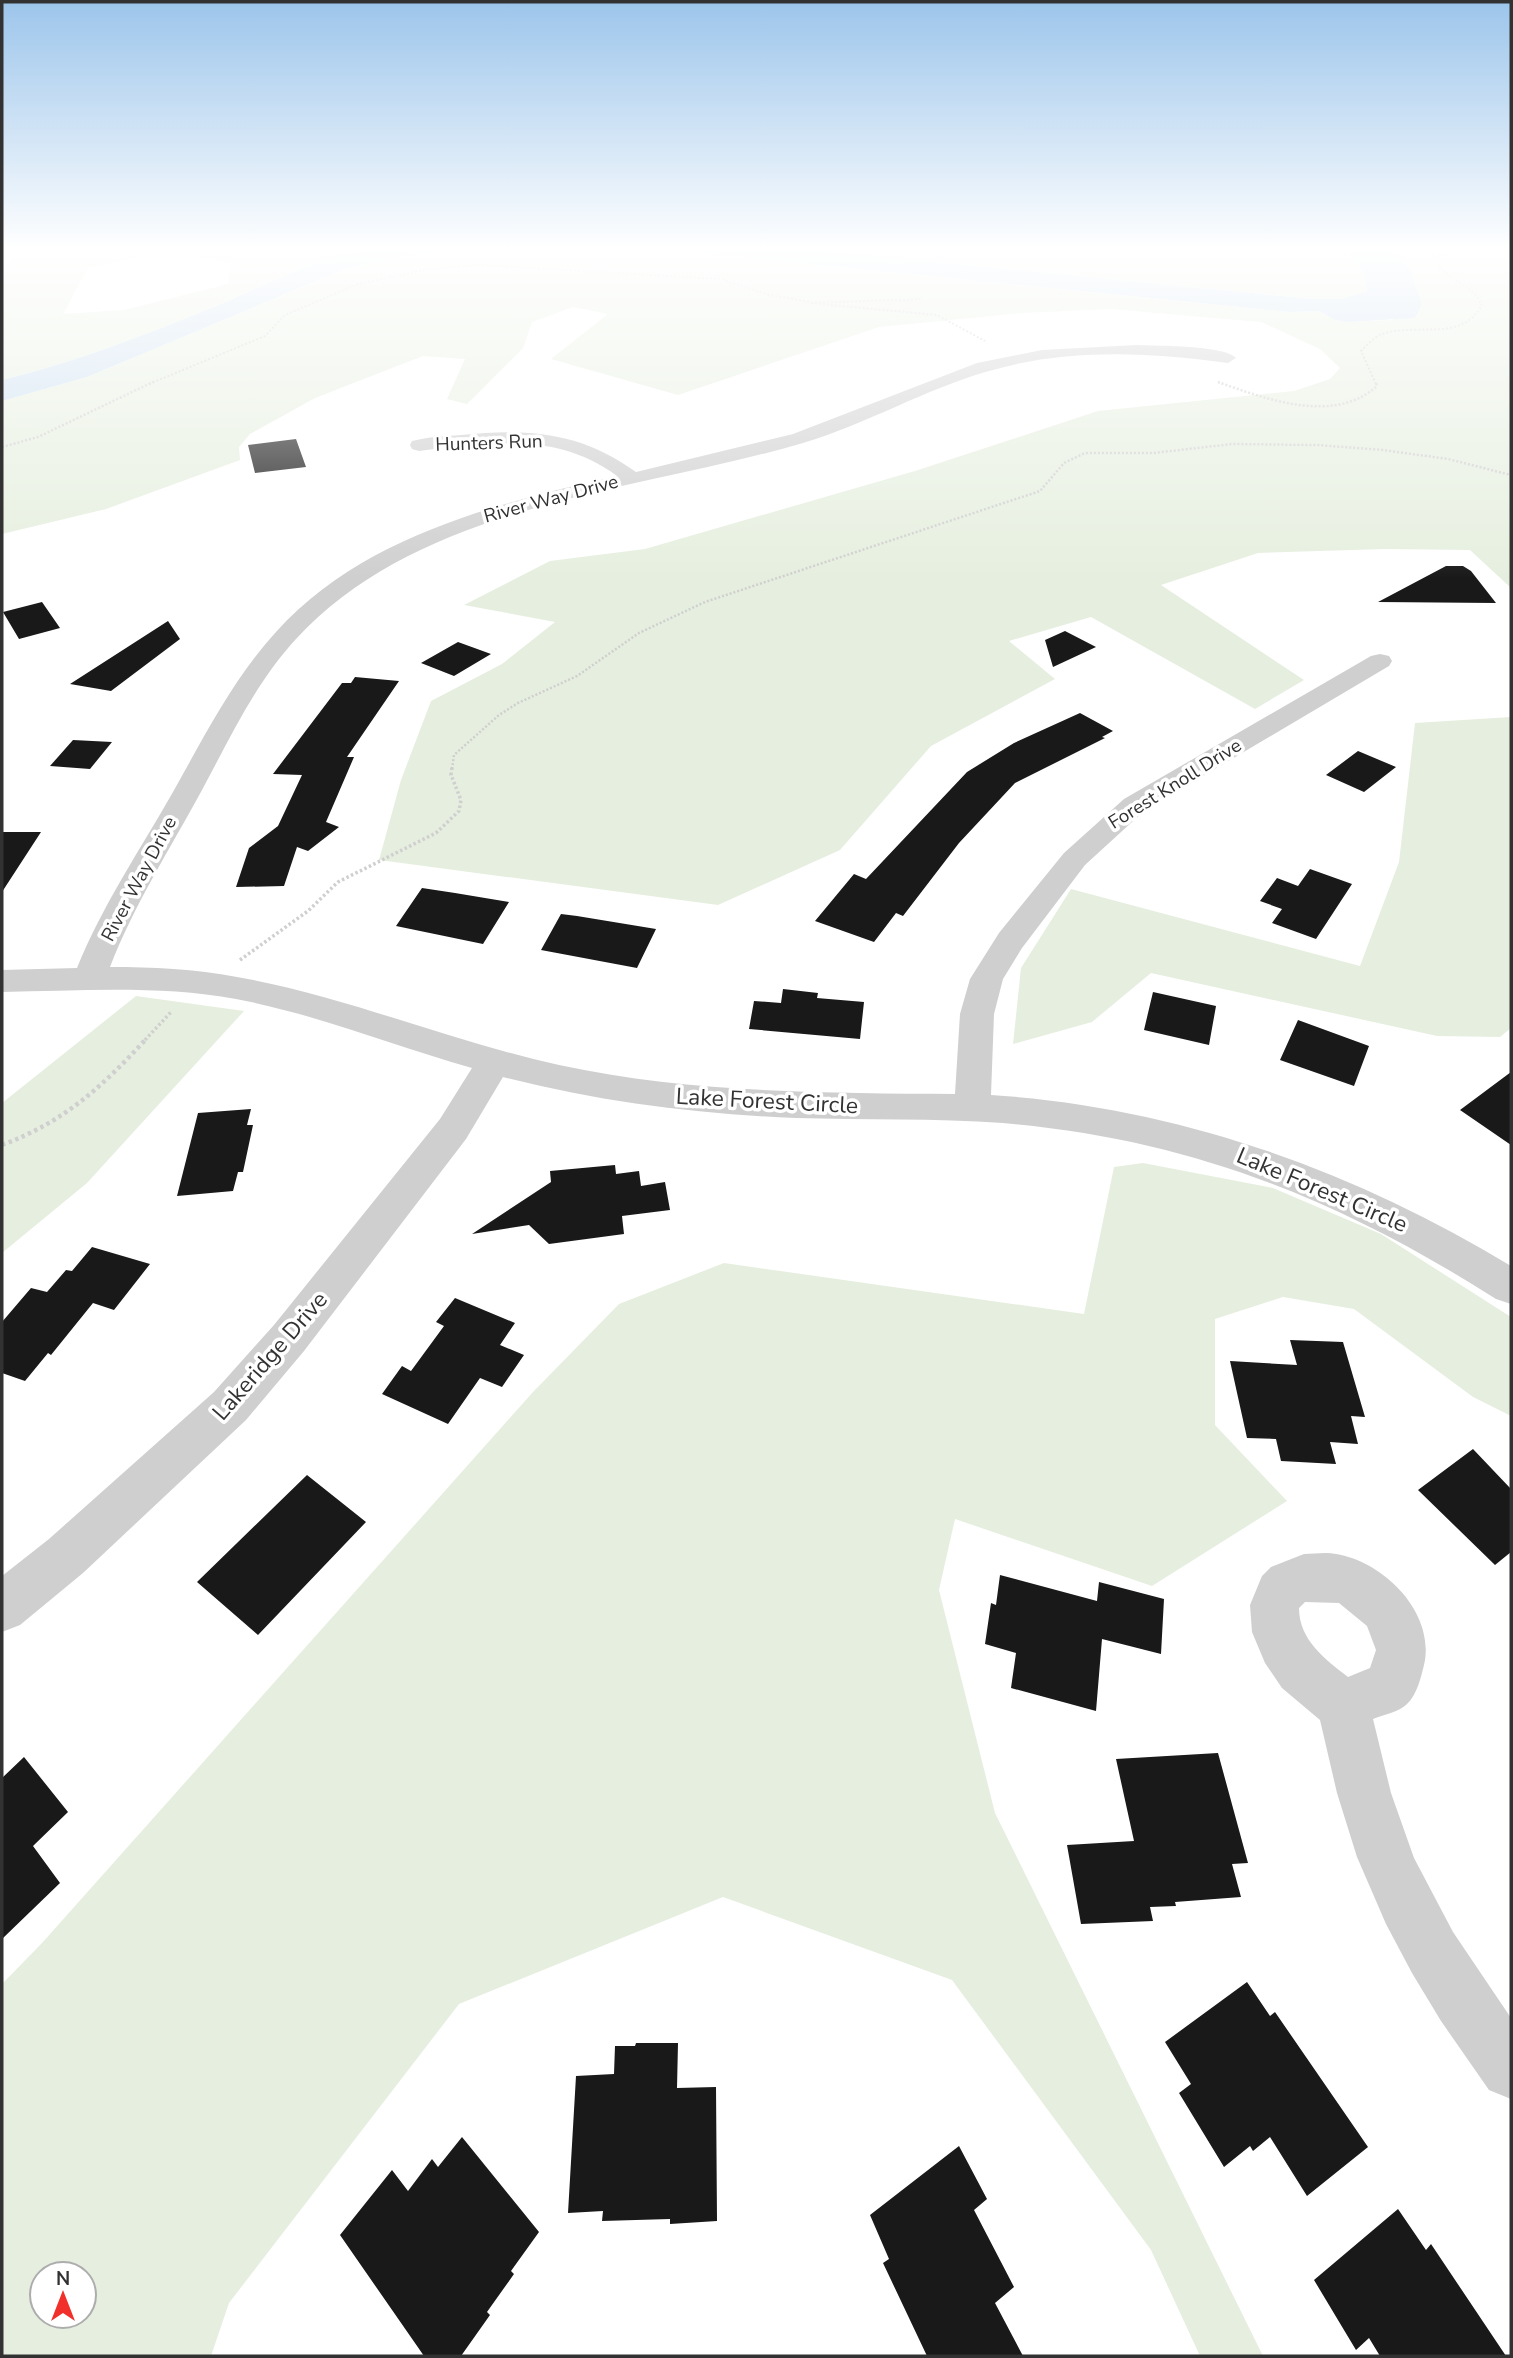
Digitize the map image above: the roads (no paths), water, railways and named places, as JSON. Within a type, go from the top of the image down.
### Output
[{"type":"street","name":"River Way Drive","points":[[89,979],[114,923],[223,730],[275,648],[312,610],[364,572],[433,536],[499,510],[801,437],[968,372],[1027,358]]},
{"type":"street","name":"Hunters Run","points":[[419,446],[499,438],[569,443],[600,454],[632,478]]},
{"type":"street","name":"Forest Knoll Drive","points":[[972,1109],[979,1002],[988,976],[998,957],[1066,866],[1101,831],[1134,805],[1381,661]]},
{"type":"street","name":"Lake Forest Circle","points":[[2,981],[120,977],[235,988],[284,999],[494,1063],[612,1088],[696,1098],[815,1105],[1006,1110],[1115,1124],[1209,1144],[1262,1162],[1400,1221],[1463,1255],[1511,1287]]},
{"type":"street","name":"Lakeridge Drive","points":[[2,1607],[76,1548],[230,1406],[289,1338],[453,1129],[494,1063]]},
{"type":"street","points":[[1343,1705],[1358,1773],[1393,1877],[1434,1959],[1511,2068]]},
{"type":"water","points":[[79,358],[132,358],[87,377],[2,401],[2,380]]}]
